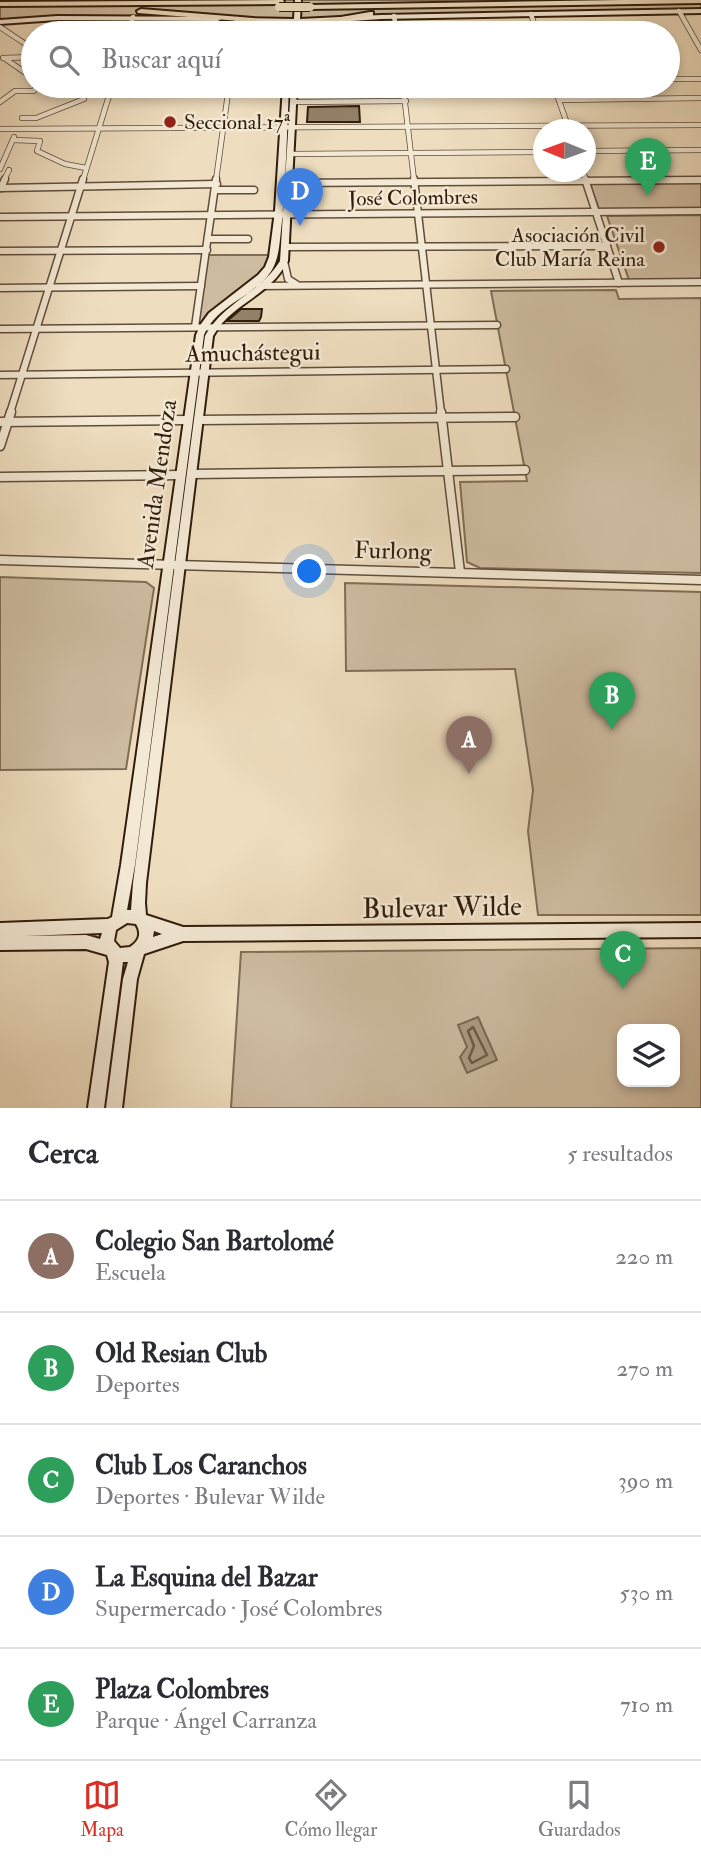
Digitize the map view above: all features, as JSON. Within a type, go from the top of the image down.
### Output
[{"type":"highway","points":[[0,6],[120,0]]},
{"type":"highway","points":[[310,4],[432,0]]},
{"type":"highway","points":[[36,3],[511,5],[701,1]]},
{"type":"highway","points":[[0,6],[84,8],[279,4]]},
{"type":"highway","points":[[322,21],[412,10],[511,5]]},
{"type":"highway","points":[[84,8],[253,20]]},
{"type":"main road","points":[[290,0],[293,21]]},
{"type":"main road","points":[[293,21],[298,0]]},
{"type":"main road","points":[[322,21],[394,16],[701,11]]},
{"type":"main road","points":[[28,21],[133,17],[273,21]]},
{"type":"main road","points":[[0,24],[21,22]]},
{"type":"main road","points":[[203,327],[263,286],[281,269],[284,261],[286,247],[282,215],[286,98]]},
{"type":"main road","points":[[203,327],[221,308],[252,286],[274,260],[288,183],[290,154],[287,127],[293,98]]},
{"type":"main road","name":"Avenida Mendoza","points":[[96,1108],[116,962],[106,934],[114,922],[127,876],[174,566],[203,327]]},
{"type":"main road","name":"Avenida Mendoza","points":[[114,1108],[130,979],[147,929],[142,920],[145,847],[174,566]]},
{"type":"main road","points":[[0,930],[114,922],[134,916],[142,920]]},
{"type":"main road","name":"Bulevar Wilde","points":[[142,920],[183,934]]},
{"type":"main road","name":"Bulevar Wilde","points":[[140,948],[183,934],[701,930]]},
{"type":"main road","points":[[0,943],[86,942],[125,955],[140,948]]},
{"type":"street","points":[[679,11],[701,50]]},
{"type":"street","points":[[530,14],[533,21]]},
{"type":"street","points":[[394,16],[395,21]]},
{"type":"street","points":[[132,21],[133,17]]},
{"type":"street","points":[[0,24],[21,40]]},
{"type":"street","points":[[694,38],[701,38]]},
{"type":"street","points":[[2,58],[21,57]]},
{"type":"street","points":[[2,58],[21,70]]},
{"type":"street","points":[[680,79],[701,79]]},
{"type":"street","points":[[0,102],[15,91],[21,91]]},
{"type":"street","points":[[0,446],[4,422],[22,374],[108,98]]},
{"type":"street","points":[[203,327],[201,286],[227,98]]},
{"type":"street","points":[[0,169],[24,115],[36,118],[85,99]]},
{"type":"street","points":[[565,119],[559,100],[701,99]]},
{"type":"street","points":[[293,102],[405,101],[460,572]]},
{"type":"street","points":[[596,127],[701,125]]},
{"type":"street","points":[[0,129],[533,127]]},
{"type":"street","points":[[13,141],[40,141],[37,151],[65,164],[86,168]]},
{"type":"street","points":[[596,151],[701,150]]},
{"type":"street","points":[[290,154],[533,152]]},
{"type":"street","points":[[9,170],[1,188],[81,184],[254,190]]},
{"type":"street","points":[[596,181],[701,180]]},
{"type":"street","points":[[288,183],[533,182]]},
{"type":"street","points":[[586,182],[619,283]]},
{"type":"street","name":"José Colombres","points":[[0,217],[701,211]]},
{"type":"street","points":[[208,239],[248,239]]},
{"type":"street","points":[[286,247],[607,246]]},
{"type":"street","points":[[0,251],[207,250]]},
{"type":"street","points":[[284,261],[288,279],[303,285]]},
{"type":"street","points":[[252,286],[701,282]]},
{"type":"street","points":[[0,288],[201,286]]},
{"type":"street","points":[[0,329],[497,325]]},
{"type":"street","name":"Amuchástegui","points":[[0,375],[506,369]]},
{"type":"street","points":[[4,422],[515,417]]},
{"type":"street","points":[[0,477],[525,470]]},
{"type":"street","name":"Furlong","points":[[0,559],[701,580]]},
{"type":"shaded area","points":[[0,0],[602,0],[604,3],[701,1],[701,11],[329,20],[107,17],[0,22]]},
{"type":"shaded area","points":[[701,181],[701,210],[599,209],[590,184]]},
{"type":"shaded area","name":"Asociación Civil Club María Reina","points":[[701,215],[701,279],[629,280],[607,216]]},
{"type":"shaded area","points":[[206,255],[275,255],[274,260],[202,327],[195,327]]},
{"type":"shaded area","points":[[616,290],[619,299],[701,298],[701,573],[480,568],[467,562],[460,482],[527,481],[491,291]]},
{"type":"shaded area","points":[[0,577],[146,582],[154,588],[126,769],[0,770]]},
{"type":"shaded area","points":[[345,583],[701,592],[701,915],[538,915],[528,831],[533,790],[515,669],[346,671]]},
{"type":"shaded area","points":[[701,948],[701,1108],[231,1108],[241,952]]},
{"type":"water","points":[[478,1017],[497,1060],[467,1073],[460,1057],[467,1047],[458,1025]]},
{"type":"building","points":[[359,106],[360,122],[307,122],[308,107]]},
{"type":"building","points":[[241,309],[262,309],[259,321],[227,321]]},
{"type":"place","name":"Seccional 17ª","points":[[170,122]]},
{"type":"place","name":"Plaza Colombres","points":[[648,196]]},
{"type":"place","name":"La Esquina del Bazar","points":[[300,226]]},
{"type":"place","name":"Asociación Civil Club María Reina","points":[[659,247]]},
{"type":"place","name":"Old Resian Club","points":[[612,730]]},
{"type":"place","name":"Colegio San Bartolomé","points":[[469,774]]},
{"type":"place","name":"Club Los Caranchos","points":[[623,989]]}]
